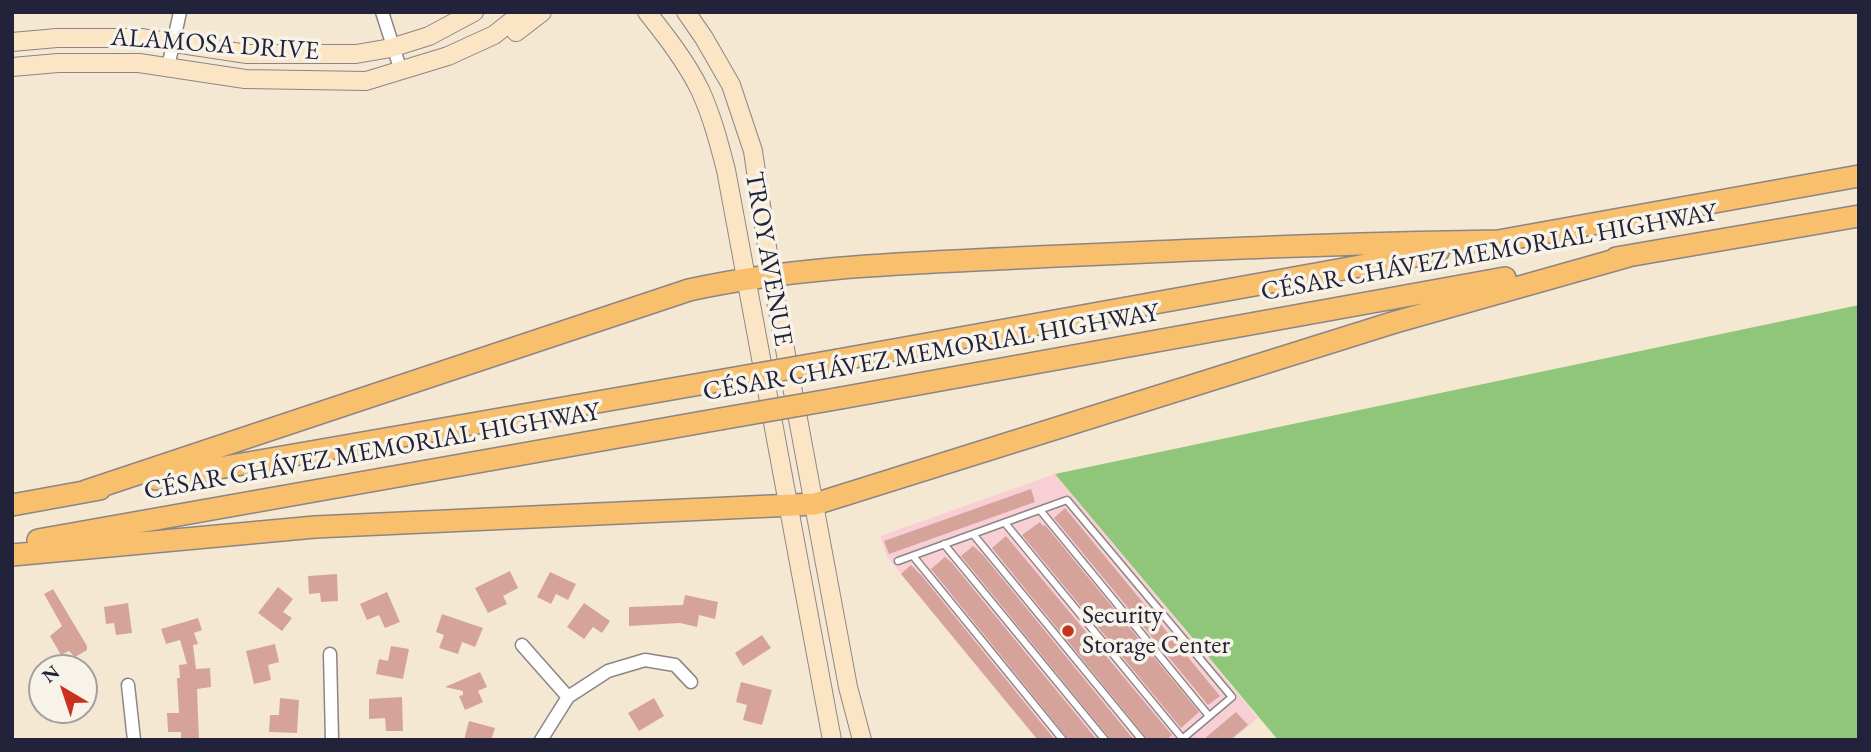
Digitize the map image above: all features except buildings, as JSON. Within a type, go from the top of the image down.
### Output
[{"type":"highway","name":"CÉSAR CHÁVEZ MEMORIAL HIGHWAY","points":[[12,505],[1859,176]]},
{"type":"highway","name":"CÉSAR CHÁVEZ MEMORIAL HIGHWAY","points":[[12,545],[1859,216]]},
{"type":"highway","points":[[86,491],[689,290],[745,278],[883,265],[1307,244],[1499,241]]},
{"type":"highway","points":[[12,555],[315,527],[815,504],[1392,323],[1629,256]]},
{"type":"main road","name":"ALAMOSA DRIVE","points":[[12,43],[57,38],[141,38],[247,54],[356,54],[394,47],[429,36],[474,12]]},
{"type":"main road","name":"ALAMOSA DRIVE","points":[[12,67],[58,63],[139,62],[245,79],[366,81],[448,56],[494,35],[523,12]]},
{"type":"main road","points":[[494,35],[508,38],[541,12]]},
{"type":"main road","points":[[637,12],[665,34]]},
{"type":"main road","name":"TROY AVENUE","points":[[647,12],[665,34],[699,89],[714,125],[726,170],[832,740]]},
{"type":"main road","name":"TROY AVENUE","points":[[686,12],[731,85],[753,151],[771,274],[848,687],[862,740]]},
{"type":"street","points":[[168,67],[180,12]]},
{"type":"street","points":[[382,12],[401,71]]},
{"type":"street","points":[[522,645],[568,697]]},
{"type":"street","points":[[330,654],[332,740]]},
{"type":"street","points":[[541,740],[568,697],[608,671],[645,660],[675,665],[691,682]]},
{"type":"street","points":[[128,685],[134,740]]},
{"type":"lane","points":[[898,561],[1067,500],[1232,697],[1182,739],[1004,523]]},
{"type":"lane","points":[[1040,510],[1209,716]]},
{"type":"lane","points":[[973,534],[1142,740]]},
{"type":"lane","points":[[944,544],[1105,740]]},
{"type":"lane","points":[[913,556],[1063,740]]},
{"type":"shaded area","points":[[1055,474],[1258,718],[1232,740],[1037,740],[887,557],[880,536]]},
{"type":"green space","points":[[1859,305],[1859,740],[1278,740],[1055,474]]},
{"type":"place","name":"Security Storage Center","points":[[1068,631]]}]
